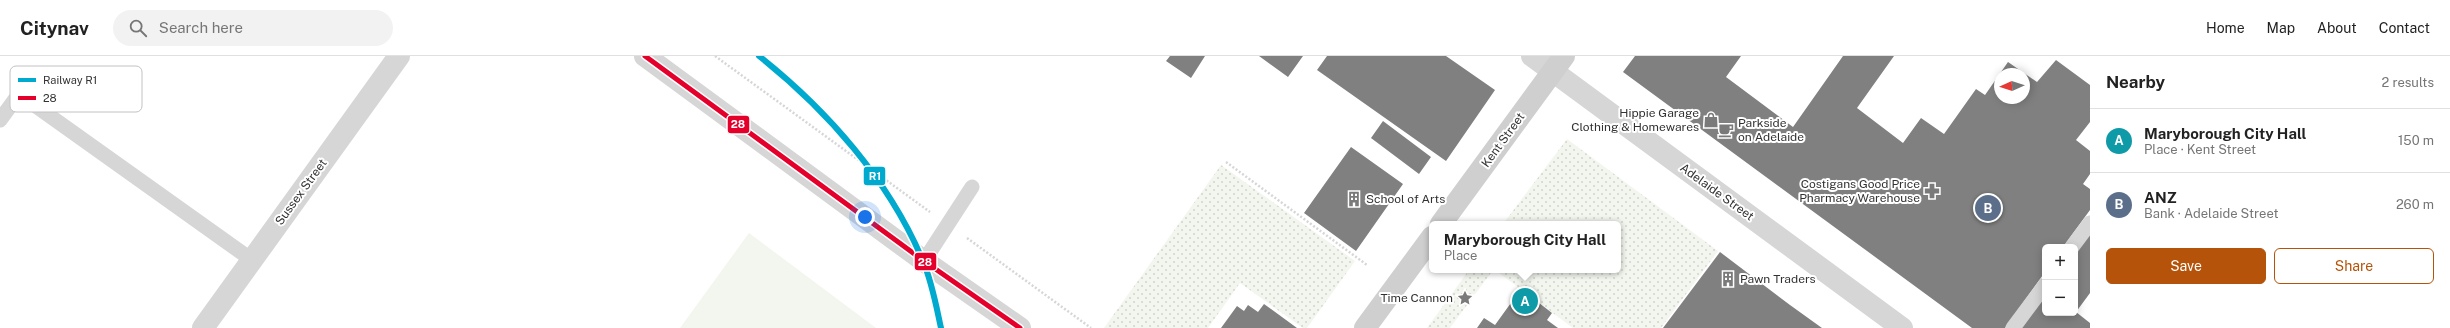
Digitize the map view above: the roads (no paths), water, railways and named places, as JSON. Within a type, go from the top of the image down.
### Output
[{"type":"main road","name":"Kent Street","points":[[1444,221],[1559,64]]},
{"type":"main road","points":[[1365,328],[1429,241]]},
{"type":"street","name":"Sussex Street","points":[[203,328],[398,56]]},
{"type":"street","points":[[645,56],[924,262],[1020,328]]},
{"type":"street","name":"Adelaide Street","points":[[1532,56],[1559,64],[1902,328]]},
{"type":"lane","points":[[0,120],[10,106]]},
{"type":"lane","points":[[44,112],[252,260]]},
{"type":"lane","points":[[924,262],[972,187]]},
{"type":"lane","points":[[2074,244],[2090,223]]},
{"type":"lane","points":[[2013,328],[2042,288]]},
{"type":"rail line","name":"R1","points":[[759,56],[809,99],[832,123],[854,148],[893,202],[923,261],[934,294],[941,328]]},
{"type":"place","name":"Hippie Garage Clothing & Homewares","points":[[1711,120]]},
{"type":"place","name":"Parkside on Adelaide","points":[[1726,130]]},
{"type":"place","name":"Costigans Good Price Pharmacy Warehouse","points":[[1932,191]]},
{"type":"place","name":"School of Arts","points":[[1354,199]]},
{"type":"place","name":"ANZ","points":[[1988,208]]},
{"type":"place","name":"Pawn Traders","points":[[1728,279]]},
{"type":"place","name":"Time Cannon","points":[[1465,298]]},
{"type":"place","name":"Maryborough City Hall","points":[[1525,301]]}]
